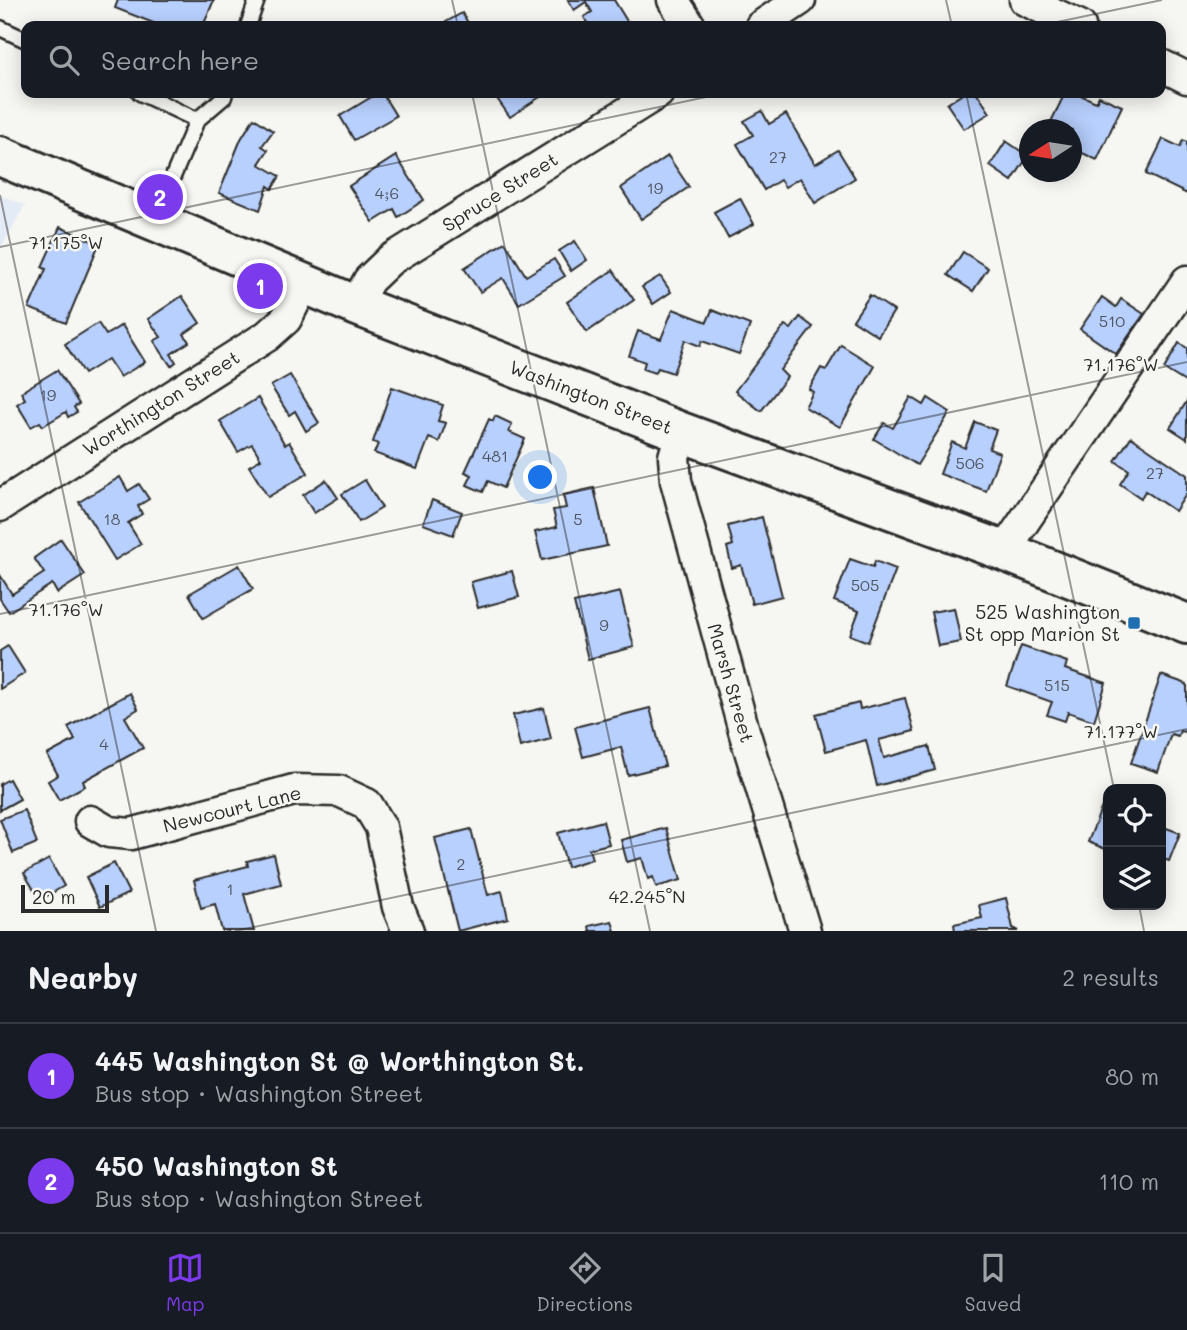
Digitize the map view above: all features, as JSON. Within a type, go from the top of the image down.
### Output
[{"type":"main road","name":"Washington Street","points":[[0,156],[355,305],[681,432],[1184,617]]},
{"type":"street","points":[[673,0],[687,21]]},
{"type":"street","points":[[768,21],[800,0]]},
{"type":"street","points":[[1025,0],[1069,21]]},
{"type":"street","points":[[1166,68],[1187,78]]},
{"type":"street","name":"Spruce Street","points":[[355,305],[369,280],[390,260],[650,98]]},
{"type":"street","points":[[1004,551],[1187,281]]},
{"type":"street","name":"Worthington Street","points":[[0,506],[267,336],[286,319],[304,284]]},
{"type":"street","name":"Marsh Street","points":[[681,432],[674,457],[676,481],[744,731],[805,931]]},
{"type":"street","name":"Newcourt Lane","points":[[90,821],[109,832],[131,834],[294,790],[339,791],[366,804],[381,827],[398,907],[408,931]]},
{"type":"lane","points":[[250,21],[257,0]]},
{"type":"lane","points":[[0,27],[21,38]]},
{"type":"lane","points":[[151,98],[197,120]]},
{"type":"lane","points":[[155,220],[197,120],[223,98]]},
{"type":"shaded area","points":[[0,195],[25,205],[0,250]]},
{"type":"building","points":[[118,0],[214,0],[205,21],[148,21],[115,8]]},
{"type":"building","points":[[568,0],[614,0],[627,21],[586,21],[584,17],[592,12],[586,2],[574,10]]},
{"type":"building","points":[[462,13],[467,21],[448,21]]},
{"type":"building","points":[[370,98],[385,98],[396,116],[354,140],[340,116]]},
{"type":"building","points":[[497,98],[538,98],[510,117]]},
{"type":"building","points":[[956,98],[980,98],[990,113],[964,129],[947,104]]},
{"type":"building","points":[[1063,98],[1087,98],[1096,102],[1098,98],[1104,98],[1122,106],[1097,160],[1082,153],[1082,119],[1052,119]]},
{"type":"building","points":[[762,111],[769,124],[786,114],[815,164],[838,150],[855,178],[815,203],[800,178],[785,187],[780,180],[764,190],[737,144],[753,135],[744,121]]},
{"type":"building","points":[[254,118],[273,131],[262,146],[268,150],[259,164],[280,176],[272,189],[268,186],[260,210],[219,193],[241,139]]},
{"type":"building","points":[[1163,139],[1180,147],[1183,140],[1187,142],[1187,194],[1146,174]]},
{"type":"building","points":[[1006,141],[1019,150],[1019,170],[1012,181],[990,166]]},
{"type":"building","points":[[396,156],[424,200],[398,217],[394,209],[373,222],[349,186]]},
{"type":"building","points":[[668,156],[689,187],[641,219],[621,188]]},
{"type":"building","points":[[740,198],[754,224],[728,238],[714,212]]},
{"type":"building","points":[[60,227],[99,244],[66,323],[29,308],[46,269],[42,267]]},
{"type":"building","points":[[575,241],[587,260],[571,271],[559,251]]},
{"type":"building","points":[[505,242],[526,276],[554,259],[565,276],[519,304],[503,278],[480,292],[464,268]]},
{"type":"building","points":[[963,252],[988,268],[973,291],[948,275]]},
{"type":"building","points":[[613,270],[634,300],[587,332],[567,302]]},
{"type":"building","points":[[660,276],[671,292],[653,304],[642,287]]},
{"type":"building","points":[[870,295],[894,311],[878,336],[853,320]]},
{"type":"building","points":[[182,296],[200,323],[184,334],[189,342],[171,354],[176,362],[171,366],[154,341],[161,337],[148,319]]},
{"type":"building","points":[[1102,297],[1116,307],[1121,299],[1144,314],[1116,354],[1080,329]]},
{"type":"building","points":[[673,309],[707,322],[712,310],[750,325],[739,354],[702,341],[700,346],[685,340],[673,373],[658,368],[655,373],[643,369],[645,362],[629,356],[638,331],[661,339]]},
{"type":"building","points":[[800,317],[813,327],[780,370],[787,377],[761,411],[735,391],[785,325],[791,329]]},
{"type":"building","points":[[98,323],[106,335],[122,325],[145,362],[120,377],[108,359],[84,374],[65,344]]},
{"type":"building","points":[[1179,343],[1187,348],[1187,383],[1164,369]]},
{"type":"building","points":[[841,345],[875,366],[840,427],[805,407],[813,392],[809,389],[821,368],[826,370]]},
{"type":"building","points":[[57,370],[79,404],[74,407],[77,412],[68,417],[66,412],[43,426],[40,422],[31,427],[17,404],[25,399],[21,392]]},
{"type":"building","points":[[290,375],[319,423],[306,431],[295,411],[289,415],[271,386]]},
{"type":"building","points":[[392,387],[443,405],[438,421],[446,423],[439,442],[429,438],[417,469],[374,453],[378,444],[373,442]]},
{"type":"building","points":[[911,397],[924,405],[928,398],[950,412],[917,465],[874,439],[884,423],[893,428]]},
{"type":"building","points":[[258,398],[285,445],[289,442],[308,473],[268,497],[249,466],[261,459],[252,444],[238,452],[220,421]]},
{"type":"building","points":[[1187,401],[1187,439],[1170,428]]},
{"type":"building","points":[[495,416],[512,424],[509,432],[525,439],[503,488],[488,481],[483,492],[467,485],[472,475],[465,472],[489,419],[493,421]]},
{"type":"building","points":[[975,422],[996,430],[989,449],[1000,453],[986,491],[940,474],[952,442],[965,448]]},
{"type":"building","points":[[1131,437],[1187,475],[1187,493],[1175,511],[1145,491],[1141,498],[1120,484],[1129,470],[1115,461]]},
{"type":"building","points":[[120,477],[128,491],[139,484],[149,499],[138,506],[142,514],[128,523],[141,544],[115,560],[79,502]]},
{"type":"building","points":[[326,480],[338,498],[314,513],[303,495]]},
{"type":"building","points":[[365,480],[382,508],[359,522],[342,494]]},
{"type":"building","points":[[594,488],[607,546],[542,560],[535,532],[557,527],[553,510],[566,508],[563,495]]},
{"type":"building","points":[[432,500],[462,512],[453,535],[423,524]]},
{"type":"building","points":[[762,517],[782,596],[752,604],[741,565],[732,568],[727,547],[733,545],[728,526]]},
{"type":"building","points":[[61,539],[85,575],[57,593],[52,584],[9,612],[0,599],[0,575],[12,594],[44,573],[34,558]]},
{"type":"building","points":[[850,559],[873,567],[875,561],[896,569],[868,642],[850,635],[859,611],[834,601]]},
{"type":"building","points":[[239,565],[253,589],[203,618],[189,594]]},
{"type":"building","points":[[512,571],[519,597],[478,608],[471,582]]},
{"type":"building","points":[[620,592],[634,647],[588,659],[574,603]]},
{"type":"building","points":[[954,608],[961,642],[938,646],[931,612]]},
{"type":"building","points":[[8,646],[25,673],[0,689],[0,651]]},
{"type":"building","points":[[1021,646],[1067,662],[1065,669],[1106,683],[1094,721],[1068,712],[1065,721],[1047,715],[1052,702],[1007,686]]},
{"type":"building","points":[[1161,675],[1187,684],[1187,726],[1185,732],[1180,731],[1178,736],[1171,734],[1158,772],[1131,763]]},
{"type":"building","points":[[130,693],[138,709],[125,717],[143,748],[83,781],[85,786],[59,800],[48,781],[58,775],[47,755],[75,740],[68,727]]},
{"type":"building","points":[[905,698],[914,731],[879,740],[884,758],[929,746],[935,770],[877,786],[866,740],[826,751],[816,714],[859,703],[860,709]]},
{"type":"building","points":[[544,708],[551,739],[520,747],[513,715]]},
{"type":"building","points":[[650,708],[665,766],[628,775],[621,747],[583,757],[575,727]]},
{"type":"building","points":[[9,779],[20,799],[0,810],[0,784]]},
{"type":"building","points":[[1103,804],[1103,848],[1088,842]]},
{"type":"building","points":[[24,810],[37,843],[13,853],[0,819]]},
{"type":"building","points":[[603,821],[609,844],[589,849],[592,859],[567,867],[558,833]]},
{"type":"building","points":[[666,828],[681,880],[656,887],[653,877],[648,879],[642,858],[627,862],[621,840]]},
{"type":"building","points":[[1166,828],[1180,833],[1169,861],[1166,860]]},
{"type":"building","points":[[471,829],[488,895],[502,891],[508,918],[458,931],[435,838]]},
{"type":"building","points":[[274,854],[281,884],[244,894],[254,931],[222,931],[215,904],[201,908],[194,880],[248,866],[247,861]]},
{"type":"building","points":[[49,859],[64,886],[40,900],[24,873]]},
{"type":"building","points":[[114,863],[129,893],[100,907],[86,877]]},
{"type":"building","points":[[1006,898],[1013,928],[1019,931],[955,931],[954,924],[982,918],[979,905]]},
{"type":"building","points":[[612,921],[615,931],[590,931],[589,926]]},
{"type":"place","name":"450 Washington St","points":[[160,197]]},
{"type":"place","name":"445 Washington St @ Worthington St.","points":[[260,286]]},
{"type":"place","name":"525 Washington St opp Marion St","points":[[1134,623]]}]
